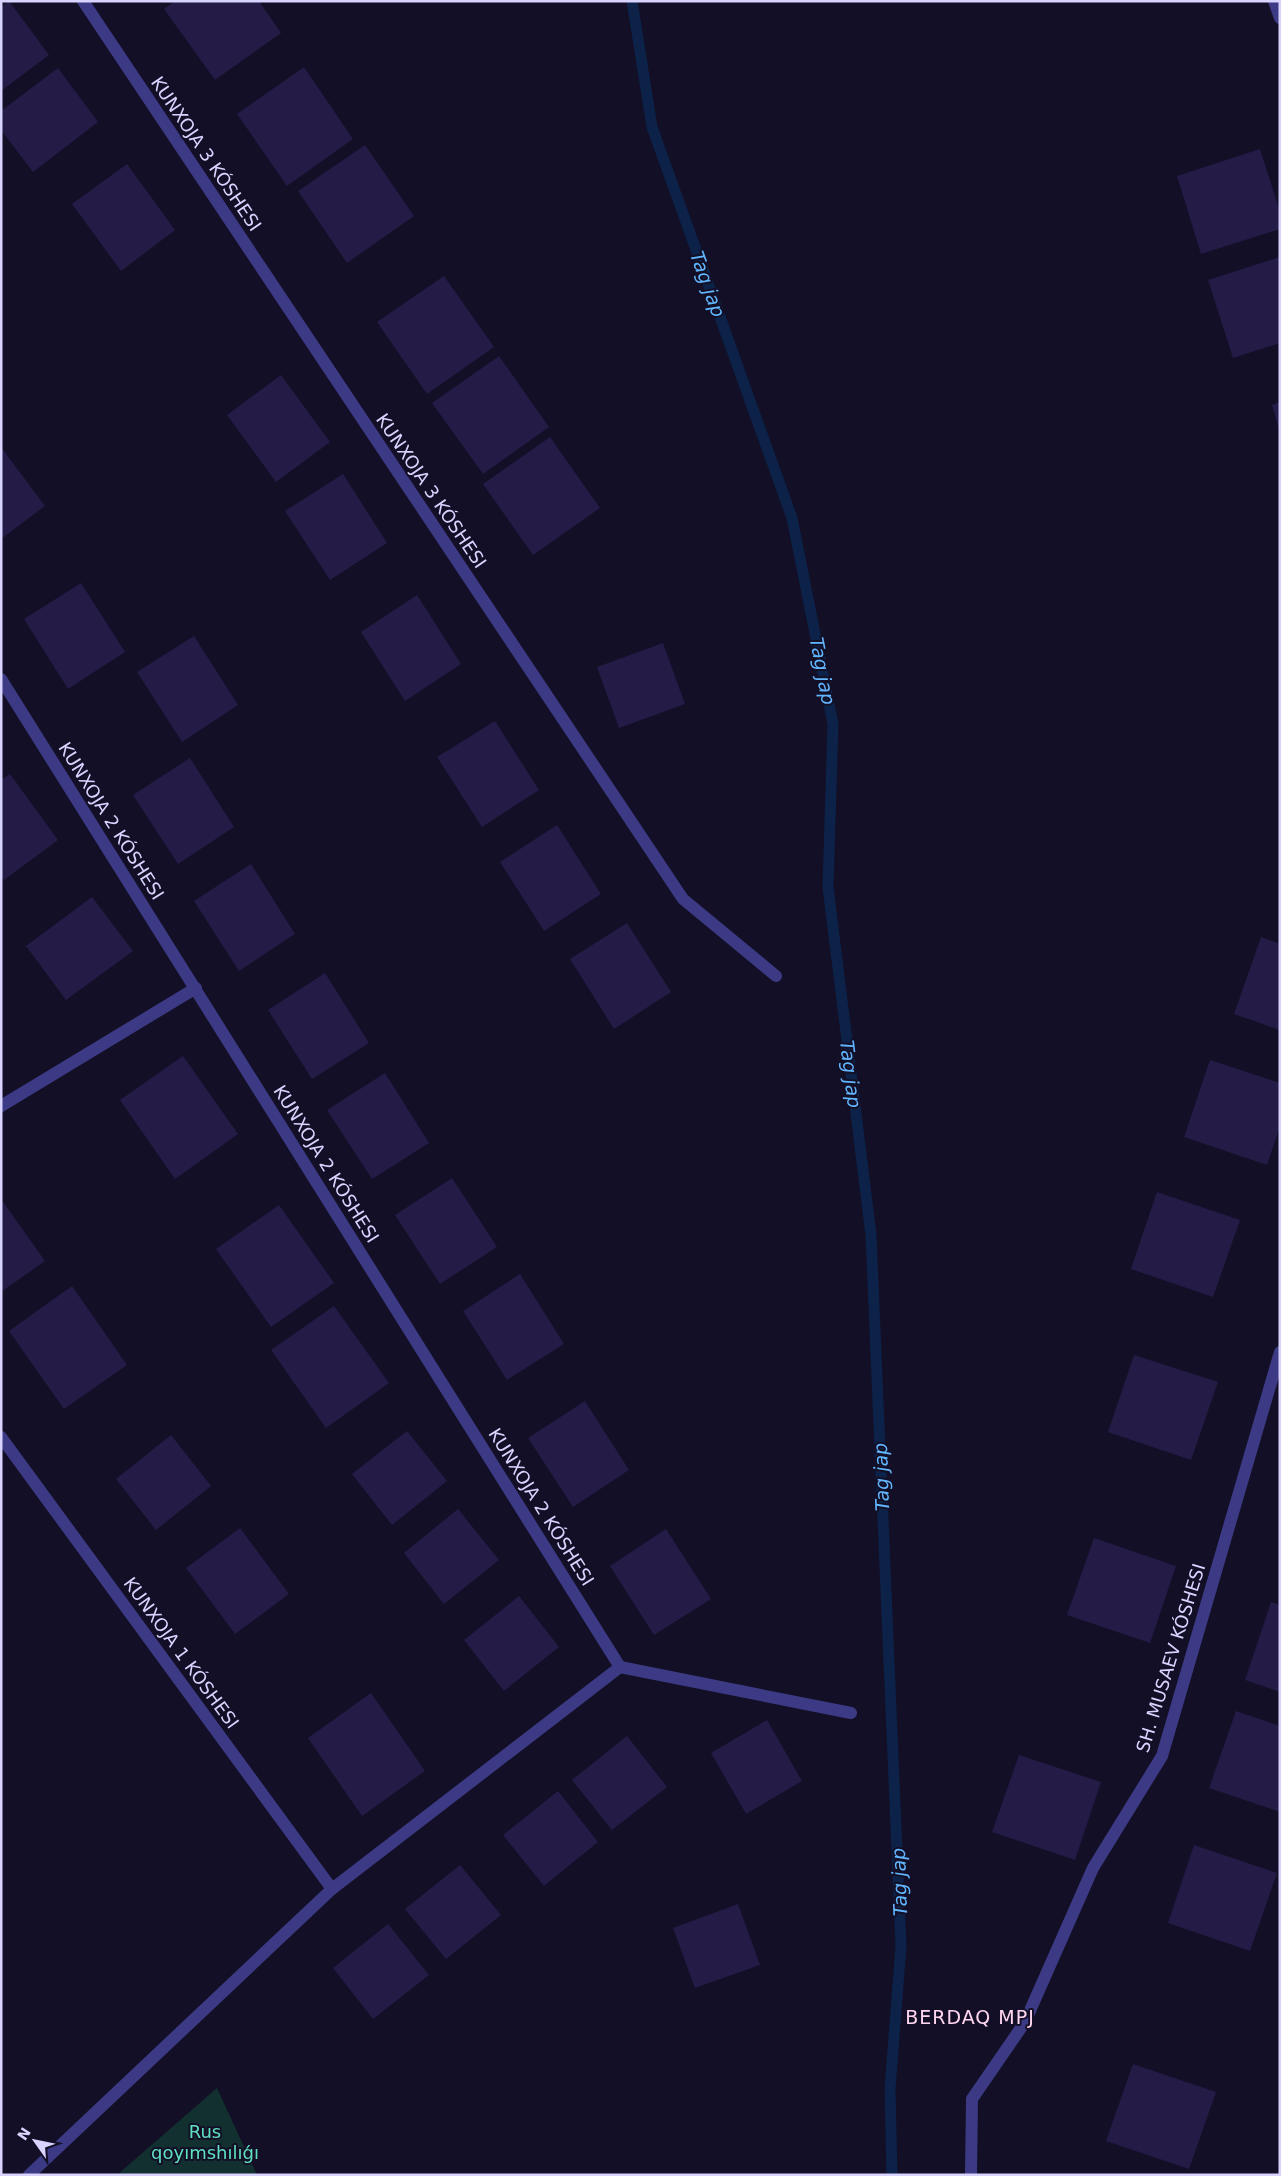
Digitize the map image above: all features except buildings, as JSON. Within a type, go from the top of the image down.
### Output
[{"type":"street","name":"KUNXOJA 3 KÓSHESI","points":[[83,1],[683,899],[776,976]]},
{"type":"street","points":[[1274,1],[1280,18]]},
{"type":"street","name":"KUNXOJA 2 KÓSHESI","points":[[1,680],[196,988],[620,1667]]},
{"type":"street","points":[[1,1106],[196,988]]},
{"type":"street","name":"SH. MUSAEV KÓSHESI","points":[[971,2175],[972,2098],[1025,2022],[1093,1868],[1162,1756],[1280,1352]]},
{"type":"street","name":"KUNXOJA 1 KÓSHESI","points":[[1,1438],[332,1889]]},
{"type":"street","points":[[29,2175],[332,1889],[620,1667],[851,1713]]},
{"type":"green space","name":"Rus qoyımshılıǵı","points":[[217,2088],[257,2175],[117,2175]]},
{"type":"waterway","name":"Tag jap","points":[[632,1],[652,127],[792,518],[833,724],[828,887],[871,1235],[901,1946],[890,2089],[892,2175]]},
{"type":"district","name":"BERDAQ MPJ","points":[[970,2017]]}]
